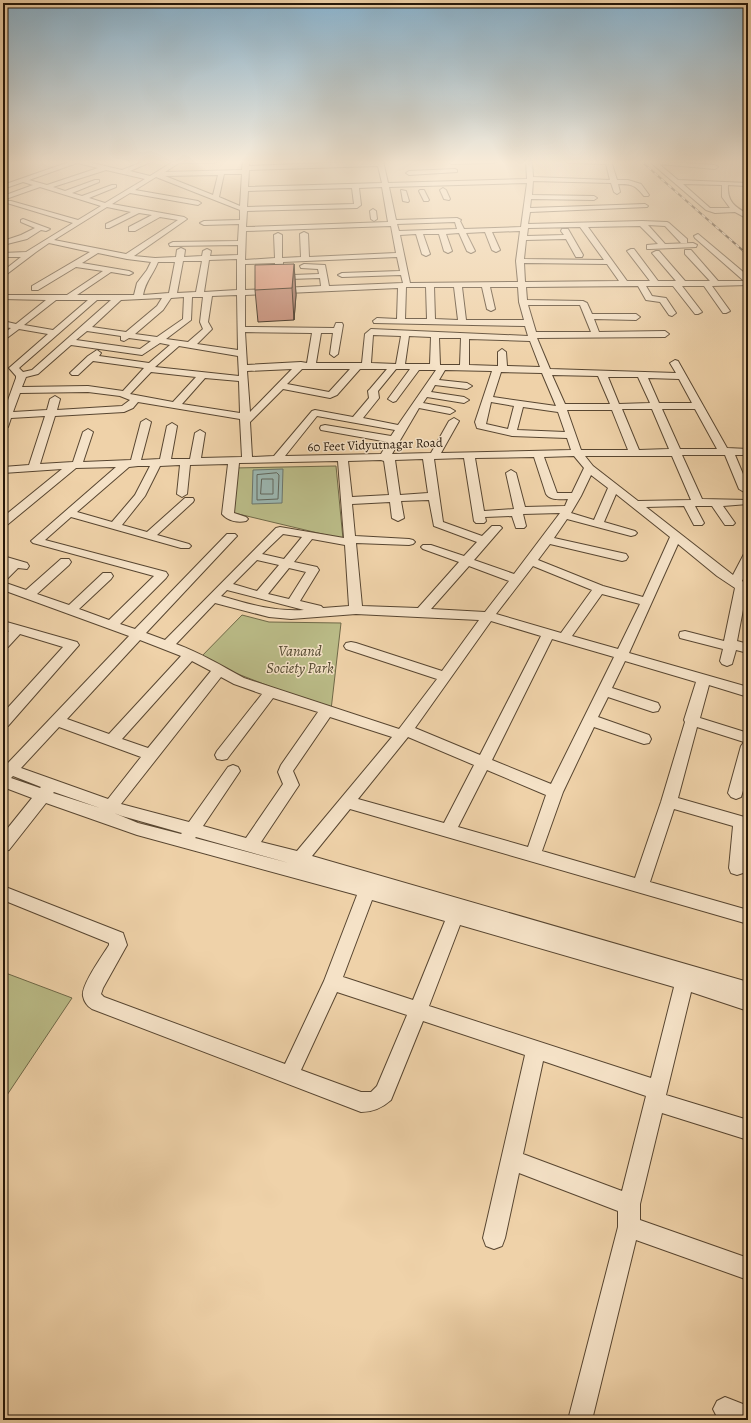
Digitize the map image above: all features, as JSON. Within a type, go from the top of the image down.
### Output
[{"type":"street","points":[[3,243],[24,237],[39,227]]},
{"type":"street","points":[[41,227],[60,234]]},
{"type":"street","points":[[3,275],[27,254],[70,227]]},
{"type":"street","points":[[132,230],[136,227]]},
{"type":"street","points":[[127,257],[171,227]]},
{"type":"street","points":[[243,227],[241,259],[241,329],[244,368],[247,460]]},
{"type":"street","points":[[394,227],[404,273],[401,321]]},
{"type":"street","points":[[460,227],[471,251]]},
{"type":"street","points":[[395,232],[488,230],[507,227]]},
{"type":"street","points":[[524,227],[520,261],[521,286],[528,324],[562,408],[577,453],[589,468],[676,536],[721,574],[742,587]]},
{"type":"street","points":[[584,227],[625,284]]},
{"type":"street","points":[[646,227],[664,246]]},
{"type":"street","points":[[670,227],[684,241]]},
{"type":"street","points":[[488,230],[496,250]]},
{"type":"street","points":[[442,231],[448,251]]},
{"type":"street","points":[[420,232],[426,254]]},
{"type":"street","points":[[304,234],[306,259]]},
{"type":"street","points":[[523,238],[541,238],[566,234],[569,245],[578,255]]},
{"type":"street","points":[[278,235],[279,283]]},
{"type":"street","points":[[698,236],[748,280]]},
{"type":"street","points":[[541,238],[546,246]]},
{"type":"street","points":[[48,241],[127,257],[155,260],[206,258],[279,260],[401,258]]},
{"type":"street","points":[[173,244],[242,243]]},
{"type":"street","points":[[75,373],[91,358],[128,334],[160,308],[171,296],[182,244]]},
{"type":"street","points":[[190,345],[208,328],[204,322],[204,293],[208,244]]},
{"type":"street","points":[[698,312],[680,284],[653,250],[664,246],[708,244]]},
{"type":"street","points":[[35,288],[97,251]]},
{"type":"street","points":[[631,251],[656,284]]},
{"type":"street","points":[[688,252],[717,284]]},
{"type":"street","points":[[3,256],[27,254]]},
{"type":"street","points":[[340,264],[401,258]]},
{"type":"street","points":[[138,297],[141,283],[151,271],[155,260]]},
{"type":"street","points":[[520,261],[609,262]]},
{"type":"street","points":[[76,264],[129,273]]},
{"type":"street","points":[[290,266],[321,266],[325,289]]},
{"type":"street","points":[[68,298],[109,270]]},
{"type":"street","points":[[342,275],[404,273]]},
{"type":"street","points":[[585,274],[590,284]]},
{"type":"street","points":[[293,277],[323,276]]},
{"type":"street","points":[[3,297],[118,298],[171,296],[241,292],[279,283],[325,289],[430,285],[521,286],[558,281],[590,284],[748,283]]},
{"type":"street","points":[[641,284],[649,298],[663,300],[672,313]]},
{"type":"street","points":[[707,284],[726,311]]},
{"type":"street","points":[[430,285],[431,322]]},
{"type":"street","points":[[458,285],[462,322]]},
{"type":"street","points":[[486,285],[491,309]]},
{"type":"street","points":[[68,342],[142,352],[186,320],[188,294]]},
{"type":"street","points":[[3,307],[17,297]]},
{"type":"street","points":[[3,338],[55,297]]},
{"type":"street","points":[[20,374],[14,370],[15,367],[95,298]]},
{"type":"street","points":[[3,374],[35,372],[118,298]]},
{"type":"street","points":[[523,302],[580,302],[585,304],[596,334]]},
{"type":"street","points":[[589,316],[636,316]]},
{"type":"street","points":[[377,321],[528,324]]},
{"type":"street","points":[[3,324],[54,333]]},
{"type":"street","points":[[85,328],[243,354]]},
{"type":"street","points":[[241,329],[317,331],[338,328],[334,354]]},
{"type":"street","points":[[246,419],[306,365],[317,331]]},
{"type":"street","points":[[282,386],[330,395],[334,393],[362,365],[370,333],[465,337],[665,334]]},
{"type":"street","points":[[356,420],[374,398],[374,391],[397,366],[405,335]]},
{"type":"street","points":[[398,518],[386,458],[394,440],[432,382],[439,367],[435,336]]},
{"type":"street","points":[[464,368],[465,337]]},
{"type":"street","points":[[125,394],[150,367],[177,343]]},
{"type":"street","points":[[502,352],[500,369],[487,400],[480,422],[481,426],[508,432],[570,435]]},
{"type":"street","points":[[91,358],[203,374],[244,378]]},
{"type":"street","points":[[675,363],[698,406],[726,452],[744,489]]},
{"type":"street","points":[[244,368],[306,365],[362,365],[682,376]]},
{"type":"street","points":[[393,399],[416,367]]},
{"type":"street","points":[[3,427],[7,412],[17,391],[20,374]]},
{"type":"street","points":[[176,405],[203,374]]},
{"type":"street","points":[[602,374],[635,452]]},
{"type":"street","points":[[642,375],[676,452],[698,523]]},
{"type":"street","points":[[432,382],[467,386]]},
{"type":"street","points":[[3,393],[17,391],[88,390],[125,394],[125,396],[136,399],[176,405],[246,419]]},
{"type":"street","points":[[424,394],[464,400]]},
{"type":"street","points":[[92,411],[94,398]]},
{"type":"street","points":[[34,467],[55,399]]},
{"type":"street","points":[[7,412],[51,413],[124,409],[130,406],[136,399]]},
{"type":"street","points":[[487,400],[562,408],[616,406],[698,406]]},
{"type":"street","points":[[510,455],[508,432],[519,404]]},
{"type":"street","points":[[416,405],[452,416],[431,456],[433,496],[437,522],[439,526],[484,541]]},
{"type":"street","points":[[276,460],[313,414],[320,413],[401,428]]},
{"type":"street","points":[[111,626],[162,575],[37,541],[69,513],[130,465],[146,422]]},
{"type":"street","points":[[115,526],[140,496],[160,463],[172,426]]},
{"type":"street","points":[[324,428],[394,440]]},
{"type":"street","points":[[3,522],[75,465],[88,432]]},
{"type":"street","points":[[149,536],[186,497],[190,463],[200,433]]},
{"type":"street","name":"60 Feet Vidyutnagar Road","points":[[3,470],[75,465],[130,465],[247,460],[635,452],[748,452]]},
{"type":"street","points":[[538,454],[551,494],[556,496],[576,496]]},
{"type":"street","points":[[469,455],[480,517],[518,511],[566,512],[598,524],[631,533]]},
{"type":"street","points":[[343,459],[356,610]]},
{"type":"street","points":[[234,461],[228,514],[231,517],[242,519]]},
{"type":"street","points":[[297,865],[403,733],[488,616],[546,540],[576,496],[589,468]]},
{"type":"street","points":[[511,473],[520,526]]},
{"type":"street","points":[[598,524],[614,487]]},
{"type":"street","points":[[347,501],[433,496]]},
{"type":"street","points":[[636,504],[744,502]]},
{"type":"street","points":[[716,503],[729,523]]},
{"type":"street","points":[[69,513],[185,546]]},
{"type":"street","points":[[421,612],[496,528]]},
{"type":"street","points":[[168,646],[212,598],[280,530],[310,536],[350,541],[409,542]]},
{"type":"street","points":[[231,536],[58,721],[5,774],[106,811],[188,836],[297,865],[686,976],[748,990]]},
{"type":"street","points":[[260,596],[310,536]]},
{"type":"street","points":[[533,855],[555,792],[647,602],[676,536]]},
{"type":"street","points":[[546,540],[622,557]]},
{"type":"street","points":[[427,547],[516,579]]},
{"type":"street","points":[[254,556],[312,570],[293,603]]},
{"type":"street","points":[[727,661],[748,557]]},
{"type":"street","points":[[3,560],[19,565],[3,576]]},
{"type":"street","points":[[530,561],[599,589],[647,602]]},
{"type":"street","points":[[28,595],[65,562]]},
{"type":"street","points":[[70,611],[107,576]]},
{"type":"street","points":[[3,586],[190,654],[239,680],[327,710],[403,733],[483,762],[555,792]]},
{"type":"street","points":[[225,586],[260,596],[329,612]]},
{"type":"street","points":[[563,639],[599,589]]},
{"type":"street","points":[[212,598],[269,613],[291,615],[356,610],[488,616],[548,635],[748,692]]},
{"type":"street","points":[[3,625],[72,645],[3,722]]},
{"type":"street","points":[[3,644],[18,629]]},
{"type":"street","points":[[448,831],[548,635]]},
{"type":"street","points":[[685,635],[748,649]]},
{"type":"street","points":[[351,646],[445,677]]},
{"type":"street","points":[[111,741],[190,654]]},
{"type":"street","points":[[106,811],[220,669]]},
{"type":"street","points":[[640,886],[669,802],[691,720],[704,679]]},
{"type":"street","points":[[604,690],[653,707]]},
{"type":"street","points":[[222,755],[271,691]]},
{"type":"street","points":[[250,845],[291,785],[286,768],[327,710]]},
{"type":"street","points":[[590,720],[644,739]]},
{"type":"street","points":[[691,720],[748,738]]},
{"type":"street","points":[[58,721],[151,755]]},
{"type":"street","points":[[736,793],[748,746]]},
{"type":"street","points":[[188,836],[233,771]]},
{"type":"street","points":[[3,845],[48,790]]},
{"type":"street","points":[[347,802],[748,917]]},
{"type":"street","points":[[669,802],[745,823],[737,868]]},
{"type":"street","points":[[188,836],[250,845],[297,865],[367,891],[455,916],[545,936]]},
{"type":"street","points":[[290,1074],[332,982],[367,891]]},
{"type":"street","points":[[3,893],[117,938],[117,948],[94,986],[91,994],[93,999],[98,1003],[361,1102],[372,1102],[384,1093],[455,916]]},
{"type":"street","points":[[686,976],[748,1003]]},
{"type":"street","points":[[580,1420],[629,1227],[629,1204],[686,976]]},
{"type":"street","points":[[332,982],[536,1050],[748,1130]]},
{"type":"street","points":[[494,1238],[536,1050]]},
{"type":"street","points":[[512,1160],[629,1204]]},
{"type":"street","points":[[629,1227],[748,1269]]},
{"type":"street","points":[[725,1409],[748,1418]]},
{"type":"green space","points":[[336,466],[343,539],[230,512],[233,468]]},
{"type":"green space","name":"Vanand Society Park","points":[[242,615],[269,622],[341,623],[331,710],[199,659]]},
{"type":"green space","points":[[3,972],[72,998],[3,1101]]},
{"type":"water","points":[[283,469],[282,503],[252,504],[253,470]]},
{"type":"building","points":[[294,264],[292,288],[255,290],[255,265]]},
{"type":"railway","points":[[717,227],[748,255]]}]
